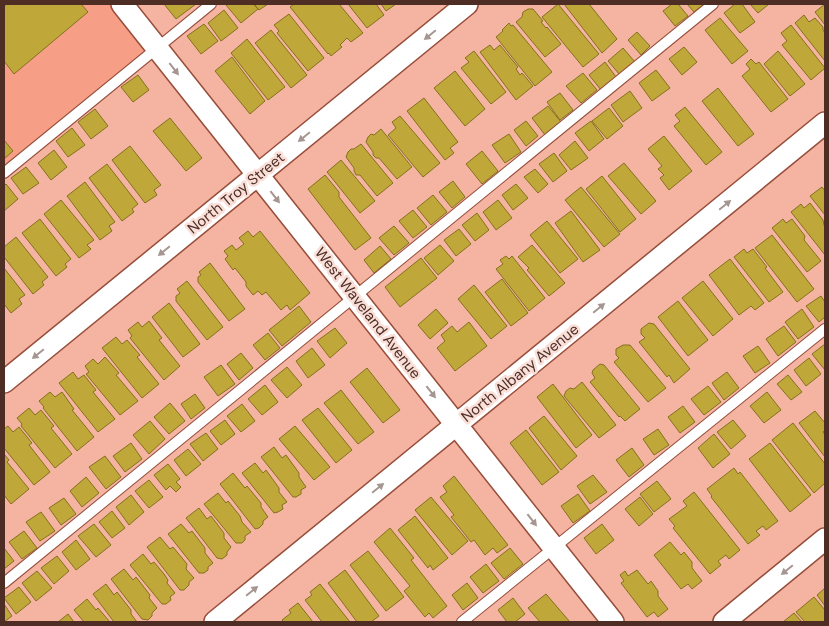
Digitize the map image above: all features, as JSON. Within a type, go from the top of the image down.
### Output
[{"type":"street","name":"West Waveland Avenue","points":[[122,4],[613,622]]},
{"type":"street","name":"North Troy Street","points":[[4,382],[467,4]]},
{"type":"street","name":"North Albany Avenue","points":[[215,622],[825,123]]},
{"type":"street","points":[[724,622],[825,540]]},
{"type":"lane","points":[[4,173],[211,4]]},
{"type":"lane","points":[[4,583],[714,4]]},
{"type":"lane","points":[[462,622],[825,328]]},
{"type":"shaded area","points":[[4,4],[121,4],[155,45],[4,168]]},
{"type":"building","points":[[7,4],[81,4],[88,12],[14,74],[4,61],[4,6]]},
{"type":"building","points":[[164,4],[196,4],[176,19]]},
{"type":"building","points":[[253,4],[258,9],[241,23],[226,5]]},
{"type":"building","points":[[254,4],[268,4],[259,10]]},
{"type":"building","points":[[294,4],[339,4],[363,33],[351,42],[347,38],[340,45],[342,47],[331,56],[290,7]]},
{"type":"building","points":[[348,4],[376,4],[384,15],[367,28]]},
{"type":"building","points":[[381,4],[396,4],[386,11]]},
{"type":"building","points":[[558,4],[599,54],[583,67],[542,17]]},
{"type":"building","points":[[564,4],[589,4],[617,39],[602,53]]},
{"type":"building","points":[[672,4],[678,4],[688,16],[675,26],[663,11]]},
{"type":"building","points":[[687,4],[704,4],[694,12]]},
{"type":"building","points":[[735,4],[742,4],[755,22],[740,33],[724,13]]},
{"type":"building","points":[[750,4],[769,4],[758,13]]},
{"type":"building","points":[[825,4],[825,25],[815,12]]},
{"type":"building","points":[[533,9],[543,21],[541,22],[561,44],[545,57],[516,22],[522,17],[523,12]]},
{"type":"building","points":[[224,10],[238,28],[221,41],[208,23]]},
{"type":"building","points":[[289,14],[324,58],[308,71],[277,33],[279,31],[274,25]]},
{"type":"building","points":[[804,15],[809,22],[815,18],[823,27],[825,33],[825,61],[795,23]]},
{"type":"building","points":[[720,18],[748,51],[732,64],[705,30]]},
{"type":"building","points":[[509,23],[511,26],[513,25],[552,72],[535,86],[496,37]]},
{"type":"building","points":[[204,24],[218,41],[201,54],[187,36]]},
{"type":"building","points":[[791,25],[825,68],[811,80],[782,45],[787,41],[781,33]]},
{"type":"building","points":[[271,30],[307,75],[291,88],[255,43]]},
{"type":"building","points":[[637,32],[650,46],[641,55],[628,40]]},
{"type":"building","points":[[247,39],[285,87],[268,100],[231,53]]},
{"type":"building","points":[[490,45],[494,50],[500,45],[518,67],[516,69],[520,75],[522,73],[533,86],[516,100],[480,52]]},
{"type":"building","points":[[684,47],[697,62],[682,75],[669,59]]},
{"type":"building","points":[[623,48],[635,62],[620,75],[608,61]]},
{"type":"building","points":[[474,51],[506,92],[491,104],[461,68],[469,62],[465,58]]},
{"type":"building","points":[[778,51],[805,84],[790,96],[764,64]]},
{"type":"building","points":[[232,57],[265,101],[250,114],[215,71]]},
{"type":"building","points":[[751,59],[756,64],[759,62],[788,99],[771,112],[742,76],[750,69],[746,64]]},
{"type":"building","points":[[605,62],[616,77],[601,90],[589,75]]},
{"type":"building","points":[[656,70],[670,88],[652,101],[639,83]]},
{"type":"building","points":[[455,71],[485,109],[465,126],[434,88]]},
{"type":"building","points":[[583,73],[597,90],[581,103],[566,86]]},
{"type":"building","points":[[138,75],[149,90],[133,102],[121,87]]},
{"type":"building","points":[[718,88],[754,134],[738,146],[702,101]]},
{"type":"building","points":[[630,91],[642,108],[623,122],[611,105]]},
{"type":"building","points":[[560,93],[573,110],[560,120],[547,102]]},
{"type":"building","points":[[424,98],[458,142],[450,148],[454,153],[445,160],[407,111]]},
{"type":"building","points":[[548,106],[561,122],[545,135],[532,118]]},
{"type":"building","points":[[685,107],[722,152],[706,165],[674,126],[680,121],[675,115]]},
{"type":"building","points":[[609,108],[623,126],[607,139],[592,121]]},
{"type":"building","points":[[95,109],[108,126],[91,139],[78,122]]},
{"type":"building","points":[[400,116],[440,163],[423,177],[388,135],[396,128],[392,122]]},
{"type":"building","points":[[170,118],[202,158],[186,171],[153,131]]},
{"type":"building","points":[[526,121],[538,136],[526,146],[514,130]]},
{"type":"building","points":[[591,121],[604,139],[589,151],[575,133]]},
{"type":"building","points":[[72,128],[85,145],[68,157],[56,141]]},
{"type":"building","points":[[381,129],[412,167],[397,179],[379,158],[373,155],[366,142],[371,134],[374,135]]},
{"type":"building","points":[[509,134],[521,152],[505,163],[492,145]]},
{"type":"building","points":[[664,136],[692,171],[669,190],[660,178],[664,175],[658,169],[662,166],[648,149]]},
{"type":"building","points":[[4,140],[13,151],[4,159]]},
{"type":"building","points":[[575,141],[588,158],[571,170],[559,155]]},
{"type":"building","points":[[361,144],[393,183],[377,196],[360,175],[356,175],[354,168],[346,157],[351,149]]},
{"type":"building","points":[[130,146],[161,185],[154,190],[157,195],[145,203],[112,160]]},
{"type":"building","points":[[54,150],[67,167],[51,180],[38,163]]},
{"type":"building","points":[[482,151],[498,171],[482,184],[466,164]]},
{"type":"building","points":[[554,153],[567,171],[553,182],[539,164]]},
{"type":"building","points":[[341,160],[375,201],[360,213],[327,172]]},
{"type":"building","points":[[624,163],[656,201],[641,214],[608,176]]},
{"type":"building","points":[[107,164],[138,204],[132,209],[134,212],[122,221],[89,178]]},
{"type":"building","points":[[26,167],[39,183],[23,194],[11,178]]},
{"type":"building","points":[[535,169],[548,184],[538,193],[524,177]]},
{"type":"building","points":[[325,175],[339,192],[339,197],[371,238],[355,250],[308,189]]},
{"type":"building","points":[[602,176],[636,219],[620,232],[586,189]]},
{"type":"building","points":[[453,181],[465,197],[452,208],[439,192]]},
{"type":"building","points":[[85,182],[115,222],[109,226],[112,231],[100,240],[67,196]]},
{"type":"building","points":[[6,184],[18,199],[4,211],[4,186]]},
{"type":"building","points":[[516,184],[528,198],[513,210],[502,195]]},
{"type":"building","points":[[581,187],[620,234],[604,247],[565,200]]},
{"type":"building","points":[[822,187],[825,191],[825,215],[810,196]]},
{"type":"building","points":[[433,195],[447,212],[431,225],[417,208]]},
{"type":"building","points":[[61,200],[94,240],[87,245],[91,249],[79,258],[44,214]]},
{"type":"building","points":[[498,200],[512,218],[496,230],[483,212]]},
{"type":"building","points":[[810,203],[823,220],[825,227],[825,255],[791,212],[801,204],[804,208]]},
{"type":"building","points":[[413,210],[427,227],[413,238],[399,221]]},
{"type":"building","points":[[571,211],[600,250],[583,262],[555,223]]},
{"type":"building","points":[[477,213],[489,230],[475,241],[462,225]]},
{"type":"building","points":[[40,219],[71,259],[65,264],[67,267],[56,276],[22,233]]},
{"type":"building","points":[[783,219],[786,223],[792,219],[805,236],[804,240],[821,261],[807,272],[772,228]]},
{"type":"building","points":[[547,221],[578,259],[560,273],[530,235]]},
{"type":"building","points":[[394,226],[409,243],[394,255],[379,238]]},
{"type":"building","points":[[459,229],[471,244],[456,256],[444,240]]},
{"type":"building","points":[[248,231],[253,237],[260,231],[310,293],[290,310],[287,305],[281,310],[266,292],[262,295],[258,291],[253,295],[246,286],[246,282],[235,268],[233,270],[225,259],[228,256],[224,251],[232,245],[236,250],[244,244],[239,238]]},
{"type":"building","points":[[772,235],[814,289],[797,302],[755,248]]},
{"type":"building","points":[[16,237],[48,277],[42,282],[44,285],[33,294],[4,257],[4,247]]},
{"type":"building","points":[[440,245],[454,261],[438,275],[424,258]]},
{"type":"building","points":[[532,245],[565,283],[549,296],[527,270],[529,268],[518,257]]},
{"type":"building","points":[[380,246],[391,259],[374,273],[364,260]]},
{"type":"building","points":[[744,249],[747,253],[753,249],[783,292],[769,302],[734,257]]},
{"type":"building","points":[[506,256],[509,259],[512,256],[545,298],[529,311],[496,269],[503,264],[500,260]]},
{"type":"building","points":[[421,258],[437,278],[400,307],[385,287]]},
{"type":"building","points":[[730,259],[764,303],[755,310],[751,306],[739,315],[709,275]]},
{"type":"building","points":[[210,263],[245,309],[229,321],[198,282],[198,277],[201,275],[199,272]]},
{"type":"building","points":[[4,268],[25,295],[19,299],[22,304],[11,313],[4,304]]},
{"type":"building","points":[[502,279],[528,313],[511,326],[485,292]]},
{"type":"building","points":[[187,281],[223,327],[207,340],[176,301],[176,296],[180,293],[177,289]]},
{"type":"building","points":[[703,281],[733,319],[713,336],[682,298]]},
{"type":"building","points":[[474,285],[507,326],[491,339],[458,299]]},
{"type":"building","points":[[821,296],[825,302],[825,317],[819,322],[806,306]]},
{"type":"building","points":[[678,301],[708,340],[688,356],[658,317]]},
{"type":"building","points":[[169,303],[200,344],[183,357],[152,317]]},
{"type":"building","points":[[299,306],[311,322],[282,346],[269,330]]},
{"type":"building","points":[[436,309],[448,323],[430,339],[418,325]]},
{"type":"building","points":[[802,309],[814,327],[798,339],[785,322]]},
{"type":"building","points":[[149,321],[162,338],[159,340],[180,366],[164,380],[130,338],[132,336],[128,330],[138,322],[142,327]]},
{"type":"building","points":[[469,322],[487,346],[455,371],[437,348],[445,341],[441,335],[452,326],[457,332]]},
{"type":"building","points":[[649,323],[654,324],[690,369],[674,383],[639,342],[645,338],[641,334],[641,329]]},
{"type":"building","points":[[784,326],[796,342],[778,356],[766,339]]},
{"type":"building","points":[[335,328],[347,343],[330,358],[317,341]]},
{"type":"building","points":[[268,333],[280,348],[265,360],[253,345]]},
{"type":"building","points":[[116,337],[122,344],[127,340],[140,355],[137,357],[159,384],[142,398],[102,348]]},
{"type":"building","points":[[825,344],[825,370],[812,354]]},
{"type":"building","points":[[623,345],[630,345],[666,388],[648,402],[614,362],[619,358],[616,355],[616,349]]},
{"type":"building","points":[[758,346],[770,363],[755,373],[743,356]]},
{"type":"building","points":[[312,348],[325,365],[308,378],[296,361]]},
{"type":"building","points":[[241,353],[253,368],[239,380],[227,364]]},
{"type":"building","points":[[105,357],[119,373],[116,375],[138,401],[120,415],[86,374],[89,372],[85,366],[93,359],[98,364]]},
{"type":"building","points":[[809,358],[821,374],[806,386],[794,370]]},
{"type":"building","points":[[600,364],[604,365],[640,409],[625,421],[619,417],[590,382],[595,378],[592,373],[593,370]]},
{"type":"building","points":[[221,365],[235,384],[218,396],[204,377]]},
{"type":"building","points":[[287,367],[302,385],[287,398],[271,380]]},
{"type":"building","points":[[367,368],[400,410],[383,423],[350,382]]},
{"type":"building","points":[[73,372],[78,379],[84,375],[96,390],[93,392],[115,419],[98,432],[59,383]]},
{"type":"building","points":[[727,372],[739,388],[724,400],[712,383]]},
{"type":"building","points":[[788,375],[802,392],[791,400],[777,384]]},
{"type":"building","points":[[582,382],[616,425],[599,438],[564,396],[566,391],[570,388],[574,389]]},
{"type":"building","points":[[553,384],[592,435],[576,448],[537,397]]},
{"type":"building","points":[[265,385],[278,402],[262,415],[248,399]]},
{"type":"building","points":[[708,386],[721,402],[704,415],[691,399]]},
{"type":"building","points":[[341,390],[374,432],[358,444],[324,403]]},
{"type":"building","points":[[50,392],[55,397],[62,392],[74,409],[72,410],[94,437],[77,451],[39,401]]},
{"type":"building","points":[[767,392],[781,410],[764,423],[750,406]]},
{"type":"building","points":[[195,394],[205,408],[191,419],[181,404]]},
{"type":"building","points":[[170,403],[185,421],[169,434],[154,417]]},
{"type":"building","points":[[242,404],[255,421],[241,432],[227,416]]},
{"type":"building","points":[[683,406],[695,422],[680,433],[668,417]]},
{"type":"building","points":[[29,408],[35,415],[41,410],[54,426],[51,428],[72,454],[55,468],[21,426],[22,424],[17,418]]},
{"type":"building","points":[[318,408],[352,450],[336,463],[302,420]]},
{"type":"building","points":[[815,411],[825,423],[825,430],[823,432],[825,435],[825,457],[799,423]]},
{"type":"building","points":[[544,416],[577,456],[561,470],[529,428]]},
{"type":"building","points":[[225,420],[235,434],[221,445],[210,431]]},
{"type":"building","points":[[733,420],[746,436],[731,449],[717,432]]},
{"type":"building","points":[[150,421],[165,439],[149,454],[133,435]]},
{"type":"building","points":[[793,423],[825,464],[825,483],[814,493],[772,440]]},
{"type":"building","points":[[8,426],[13,432],[19,427],[32,443],[29,445],[50,472],[34,485],[4,448],[4,429]]},
{"type":"building","points":[[295,426],[330,467],[314,480],[279,439]]},
{"type":"building","points":[[658,429],[669,445],[654,455],[643,439]]},
{"type":"building","points":[[526,430],[559,472],[542,485],[510,443]]},
{"type":"building","points":[[206,433],[218,449],[203,461],[190,444]]},
{"type":"building","points":[[714,434],[730,454],[713,468],[698,448]]},
{"type":"building","points":[[131,443],[142,459],[125,472],[113,456]]},
{"type":"building","points":[[770,443],[811,495],[790,512],[749,459]]},
{"type":"building","points":[[274,447],[282,458],[286,455],[306,487],[296,497],[293,497],[261,457]]},
{"type":"building","points":[[632,448],[644,465],[629,477],[616,460]]},
{"type":"building","points":[[188,449],[201,464],[186,476],[174,460]]},
{"type":"building","points":[[4,454],[9,460],[7,462],[29,489],[11,504],[4,495]]},
{"type":"building","points":[[105,456],[121,477],[106,489],[89,467]]},
{"type":"building","points":[[255,463],[263,473],[266,470],[287,502],[282,505],[283,509],[278,512],[274,513],[242,473]]},
{"type":"building","points":[[168,464],[180,479],[176,482],[181,487],[176,492],[170,486],[166,490],[154,475]]},
{"type":"building","points":[[734,468],[738,474],[740,472],[778,521],[766,530],[763,526],[756,531],[760,535],[748,544],[711,497],[707,489]]},
{"type":"building","points":[[233,473],[261,503],[261,507],[268,517],[259,528],[255,529],[220,484]]},
{"type":"building","points":[[593,475],[607,492],[590,504],[577,486]]},
{"type":"building","points":[[454,476],[508,545],[497,553],[493,548],[485,555],[474,540],[471,542],[451,517],[454,515],[440,497],[447,492],[443,486]]},
{"type":"building","points":[[86,477],[99,493],[82,507],[70,491]]},
{"type":"building","points":[[149,480],[163,497],[149,508],[135,491]]},
{"type":"building","points":[[657,481],[671,499],[654,512],[640,494]]},
{"type":"building","points":[[694,492],[740,550],[729,559],[726,555],[718,561],[721,565],[710,574],[673,528],[675,526],[669,519],[687,506],[683,501]]},
{"type":"building","points":[[218,493],[226,503],[228,501],[251,532],[245,536],[245,540],[242,543],[236,543],[204,504]]},
{"type":"building","points":[[578,494],[590,511],[573,523],[561,506]]},
{"type":"building","points":[[131,495],[144,512],[129,525],[116,507]]},
{"type":"building","points":[[431,497],[468,541],[452,555],[415,510]]},
{"type":"building","points":[[640,497],[653,514],[639,526],[625,509]]},
{"type":"building","points":[[64,498],[76,514],[61,525],[49,508]]},
{"type":"building","points":[[199,508],[207,519],[211,516],[224,533],[224,538],[231,547],[227,555],[222,559],[217,558],[186,518]]},
{"type":"building","points":[[112,511],[125,528],[112,538],[99,522]]},
{"type":"building","points":[[41,512],[55,531],[40,541],[26,522]]},
{"type":"building","points":[[415,516],[448,558],[433,570],[430,565],[428,568],[398,530]]},
{"type":"building","points":[[94,524],[111,545],[96,557],[78,536]]},
{"type":"building","points":[[181,524],[189,533],[192,531],[205,548],[205,553],[213,563],[204,573],[199,573],[168,534]]},
{"type":"building","points":[[602,524],[614,540],[596,554],[584,538]]},
{"type":"building","points":[[390,528],[414,558],[411,560],[447,606],[433,618],[429,613],[425,617],[404,591],[410,586],[374,542]]},
{"type":"building","points":[[24,531],[37,548],[22,559],[9,542]]},
{"type":"building","points":[[160,537],[170,549],[173,547],[187,564],[186,569],[194,578],[184,590],[180,590],[147,547]]},
{"type":"building","points":[[76,540],[90,559],[76,570],[62,552]]},
{"type":"building","points":[[670,542],[681,555],[684,552],[692,562],[692,568],[702,581],[692,589],[688,584],[681,589],[654,555]]},
{"type":"building","points":[[4,548],[14,561],[4,569]]},
{"type":"building","points":[[510,548],[523,564],[504,579],[491,563]]},
{"type":"building","points":[[368,551],[404,597],[386,611],[350,565]]},
{"type":"building","points":[[143,554],[151,564],[154,562],[164,574],[168,580],[167,583],[175,593],[166,604],[162,604],[130,565]]},
{"type":"building","points":[[57,556],[69,571],[54,584],[41,568]]},
{"type":"building","points":[[486,564],[499,581],[483,593],[470,577]]},
{"type":"building","points":[[124,569],[133,580],[136,577],[157,608],[148,620],[142,619],[111,579]]},
{"type":"building","points":[[345,570],[379,616],[371,622],[357,622],[328,583]]},
{"type":"building","points":[[637,570],[648,584],[651,581],[658,591],[658,596],[668,609],[658,617],[654,612],[647,617],[621,583],[624,581],[620,575],[625,571],[628,576]]},
{"type":"building","points":[[37,571],[52,588],[36,601],[22,583]]},
{"type":"building","points":[[467,583],[478,598],[463,610],[452,595]]},
{"type":"building","points":[[106,584],[114,595],[117,592],[131,610],[131,614],[137,622],[114,622],[93,594]]},
{"type":"building","points":[[320,584],[350,622],[322,622],[305,600],[312,595],[310,592]]},
{"type":"building","points":[[19,587],[31,602],[16,614],[4,598]]},
{"type":"building","points":[[825,588],[825,606],[817,595]]},
{"type":"building","points":[[546,594],[570,622],[540,622],[528,608]]},
{"type":"building","points":[[814,597],[825,610],[825,622],[805,622],[796,612]]},
{"type":"building","points":[[513,598],[525,614],[515,622],[507,622],[498,610]]},
{"type":"building","points":[[87,599],[110,622],[84,622],[74,610]]},
{"type":"building","points":[[298,603],[313,622],[284,622],[282,620],[291,613],[289,610]]},
{"type":"building","points":[[4,604],[12,616],[4,622]]},
{"type":"building","points":[[794,613],[802,622],[783,622]]},
{"type":"building","points":[[68,614],[74,622],[58,622]]}]
